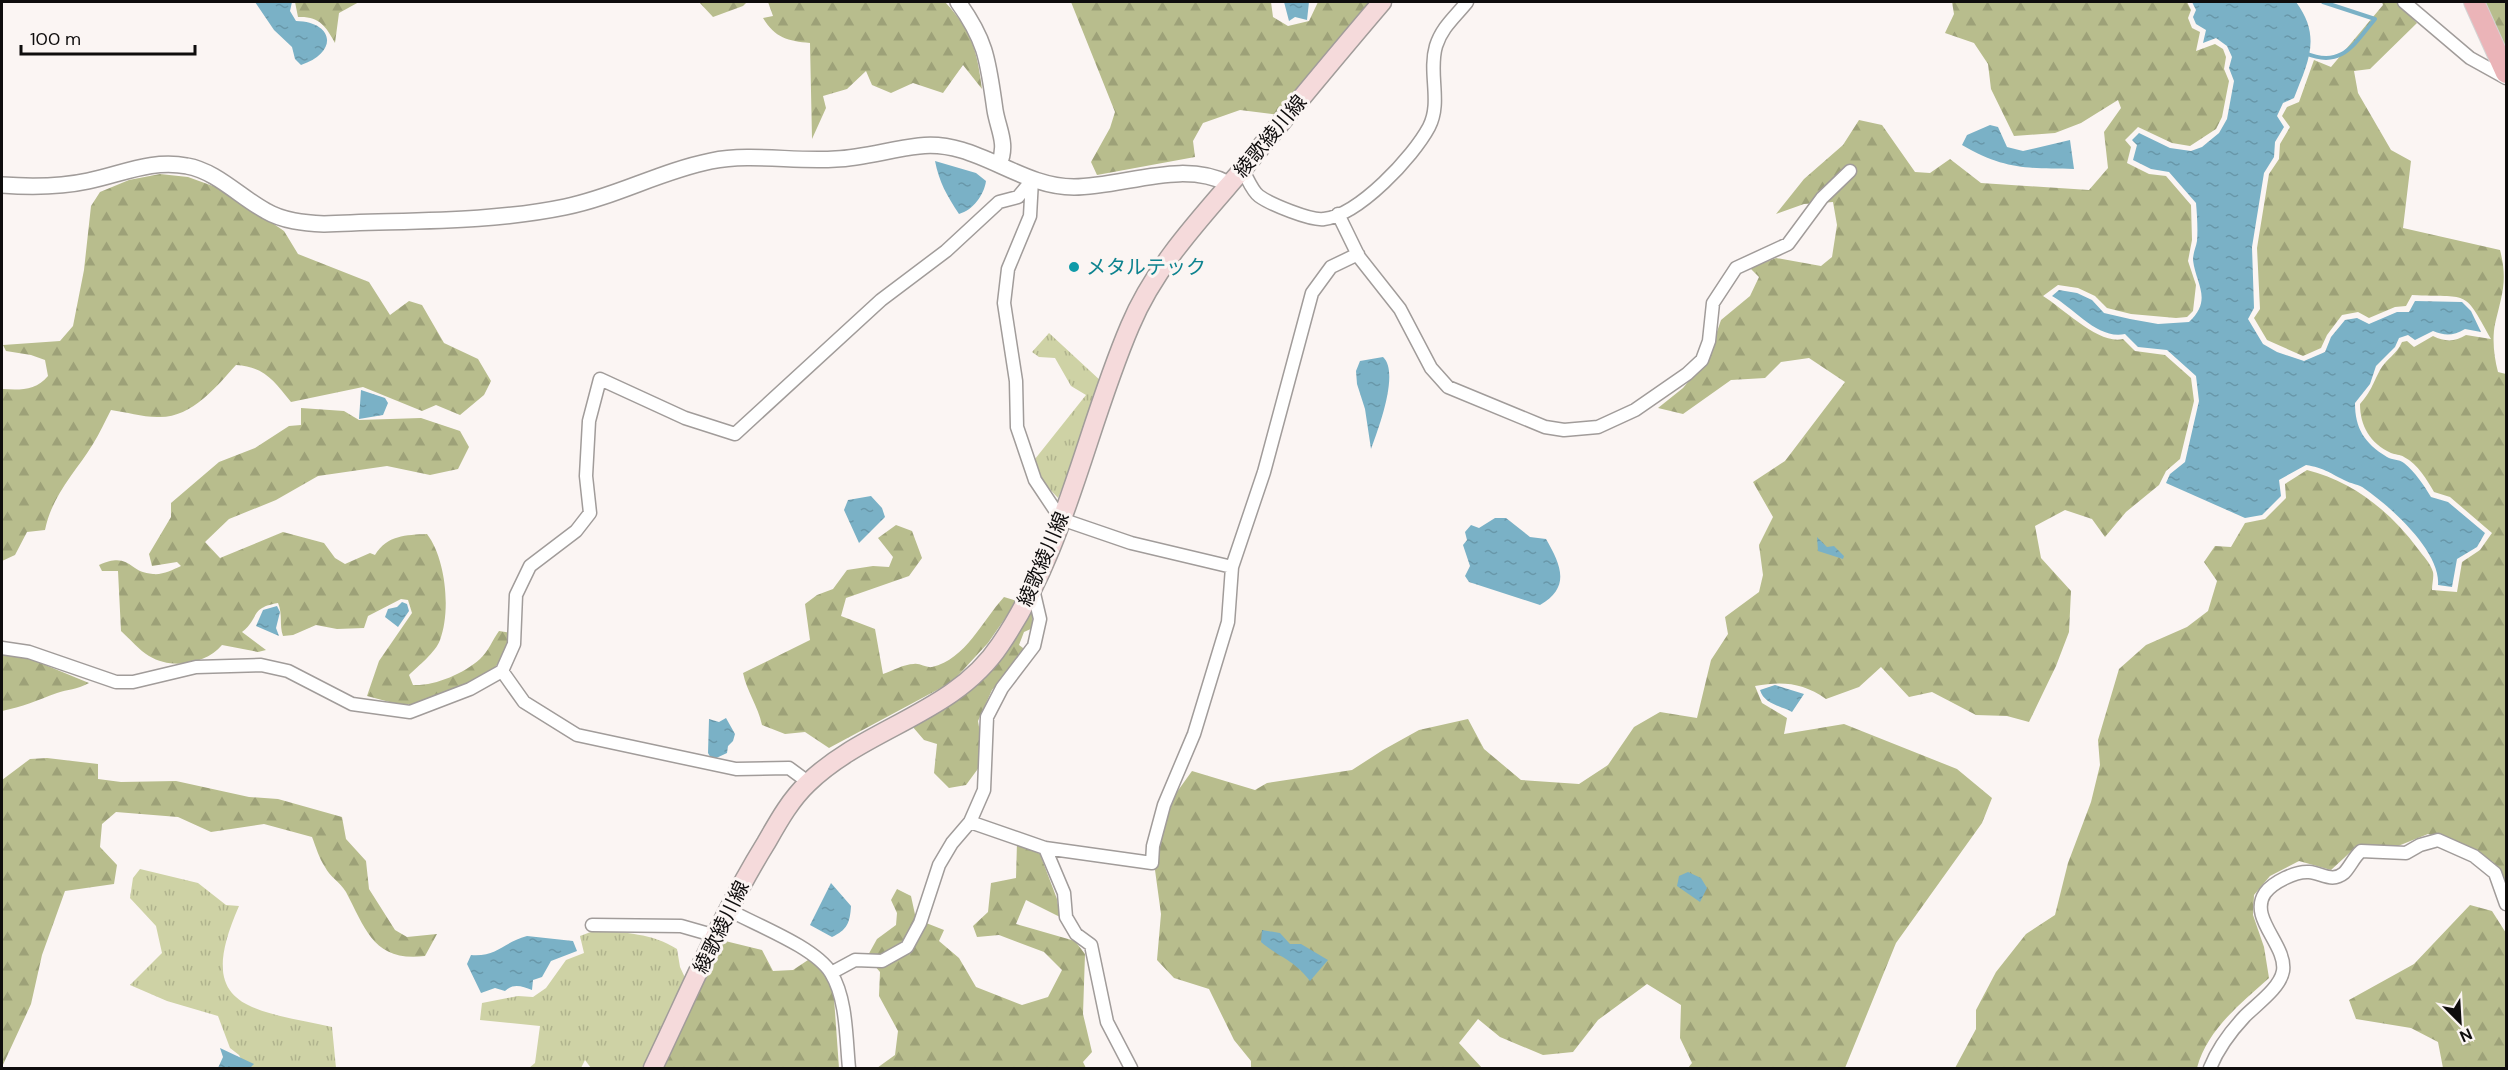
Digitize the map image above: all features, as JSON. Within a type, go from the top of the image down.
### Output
[{"type":"main road","name":"綾歌綾川線","points":[[653,1068],[750,868],[792,800],[808,782],[841,756],[878,733],[940,703],[972,679],[997,650],[1033,589],[1061,519],[1130,326],[1147,291],[1170,256],[1383,2]]},
{"type":"main road","points":[[2475,2],[2506,73]]},
{"type":"street","points":[[958,2],[978,32],[989,61],[995,112],[1003,149],[999,164]]},
{"type":"street","points":[[1242,169],[1258,196],[1309,217],[1324,219],[1359,202],[1386,180],[1429,127],[1436,107],[1433,68],[1436,48],[1443,28],[1467,2]]},
{"type":"street","points":[[2404,2],[2470,58],[2506,78]]},
{"type":"street","points":[[2,185],[51,186],[87,182],[144,166],[168,163],[204,171],[268,212],[303,223],[324,224],[504,215],[595,200],[710,161],[733,158],[838,159],[920,146],[953,146],[1032,180],[1075,188],[1196,174],[1229,184]]},
{"type":"street","points":[[1338,214],[1358,254],[1400,309],[1431,368],[1448,387],[1545,427],[1564,430],[1599,427],[1635,410],[1687,375],[1702,360],[1709,341],[1713,303],[1736,268],[1788,244],[1822,198],[1850,171]]},
{"type":"street","points":[[1032,180],[1030,216],[1008,269],[1004,303],[1016,381],[1017,427],[1035,480],[1061,519],[1131,543],[1232,567]]},
{"type":"street","points":[[2,648],[29,652],[117,681],[133,682],[196,667],[261,665],[288,671],[352,704],[410,712],[470,689],[502,671],[514,644],[516,595],[530,566],[576,531],[590,513],[586,476],[589,421],[600,379],[685,418],[735,434],[881,300],[946,251],[999,202],[1018,197],[1032,180]]},
{"type":"street","points":[[970,822],[1045,848],[1152,863],[1164,805],[1197,725],[1228,622],[1232,567],[1264,472],[1312,293],[1331,267],[1358,254]]},
{"type":"street","points":[[831,973],[855,960],[882,961],[908,947],[920,923],[939,865],[952,843],[970,822],[984,790],[987,717],[1002,688],[1034,646],[1040,619],[1033,589]]},
{"type":"street","points":[[502,671],[525,702],[578,735],[736,769],[789,768],[808,782]]},
{"type":"street","points":[[2210,1068],[2218,1049],[2244,1017],[2275,986],[2283,971],[2281,954],[2263,921],[2262,902],[2265,893],[2282,880],[2310,872],[2330,879],[2344,873],[2361,851],[2406,853],[2438,840],[2474,856],[2495,873],[2506,904]]},
{"type":"street","points":[[1045,848],[1064,893],[1066,917],[1076,933],[1091,945],[1107,1022],[1131,1068]]},
{"type":"street","points":[[729,910],[814,956],[831,973],[842,1011],[849,1068]]},
{"type":"street","points":[[592,925],[681,926],[716,936]]},
{"type":"green space","points":[[295,2],[359,2],[339,13],[335,43],[317,20],[298,17]]},
{"type":"green space","points":[[699,2],[747,2],[743,6],[713,17]]},
{"type":"green space","points":[[768,2],[945,2],[961,22],[972,42],[982,89],[963,65],[943,93],[913,83],[891,93],[872,85],[866,71],[847,89],[823,96],[826,108],[812,139],[810,43],[783,37],[772,30],[763,18],[773,16]]},
{"type":"green space","points":[[1071,2],[1271,2],[1273,17],[1288,26],[1309,21],[1318,2],[1373,2],[1279,115],[1240,110],[1203,123],[1193,141],[1195,157],[1097,175],[1091,162],[1110,128],[1115,112]]},
{"type":"green space","points":[[1952,2],[2187,2],[2191,10],[2188,18],[2192,28],[2200,32],[2196,51],[2215,44],[2223,49],[2226,57],[2224,69],[2229,81],[2222,117],[2216,129],[2190,146],[2172,143],[2138,127],[2125,140],[2131,147],[2127,163],[2149,174],[2166,176],[2191,205],[2192,240],[2188,261],[2196,285],[2193,311],[2187,317],[2176,318],[2131,314],[2107,308],[2095,296],[2078,288],[2058,285],[2043,296],[2082,325],[2103,337],[2123,339],[2135,351],[2165,355],[2191,378],[2194,401],[2180,459],[2166,471],[2159,485],[2126,512],[2105,537],[2092,519],[2065,510],[2035,526],[2041,558],[2071,591],[2069,632],[2056,666],[2029,722],[2007,716],[1976,715],[1932,692],[1909,697],[1881,667],[1859,687],[1826,699],[1809,690],[1792,685],[1755,686],[1762,703],[1787,718],[1784,734],[1844,724],[1957,769],[1992,798],[1982,823],[1896,943],[1845,1068],[1688,1068],[1692,1063],[1680,1038],[1681,1005],[1647,984],[1598,1020],[1573,1052],[1543,1055],[1500,1037],[1478,1019],[1459,1043],[1482,1068],[1251,1068],[1251,1061],[1234,1040],[1209,989],[1174,978],[1157,960],[1161,914],[1155,870],[1169,803],[1192,771],[1255,790],[1267,783],[1352,770],[1419,730],[1468,719],[1484,749],[1521,780],[1579,784],[1608,765],[1634,727],[1660,712],[1697,718],[1711,660],[1728,634],[1725,617],[1759,592],[1763,575],[1759,545],[1773,517],[1753,482],[1785,461],[1845,382],[1809,358],[1781,362],[1765,378],[1731,380],[1683,414],[1658,408],[1683,388],[1708,358],[1721,320],[1750,296],[1759,277],[1750,268],[1776,258],[1821,266],[1832,257],[1837,225],[1833,202],[1804,204],[1776,214],[1804,179],[1843,145],[1859,120],[1882,125],[1915,172],[1930,173],[1950,159],[1981,183],[2089,190],[2108,168],[2104,132],[2121,108],[2118,100],[2081,123],[2055,133],[2014,136],[1991,89],[1988,64],[1974,43],[1945,33],[1954,14]]},
{"type":"green space","points":[[2382,2],[2397,2],[2417,23],[2370,69],[2354,71],[2358,93],[2391,150],[2411,161],[2403,228],[2500,250],[2504,270],[2494,342],[2498,372],[2506,374],[2506,885],[2493,862],[2454,842],[2428,834],[2398,846],[2357,846],[2331,870],[2299,861],[2270,876],[2254,895],[2253,915],[2264,947],[2269,978],[2226,1018],[2208,1042],[2197,1068],[1955,1068],[1976,1029],[1976,1010],[1996,972],[2026,934],[2055,915],[2068,863],[2091,802],[2100,765],[2098,740],[2119,669],[2146,645],[2187,627],[2208,611],[2217,581],[2204,562],[2215,546],[2231,547],[2245,523],[2265,519],[2286,498],[2285,484],[2307,470],[2324,475],[2355,490],[2395,522],[2430,565],[2433,574],[2432,590],[2457,592],[2462,562],[2480,550],[2492,533],[2450,497],[2434,492],[2422,473],[2409,460],[2377,444],[2364,427],[2360,412],[2360,404],[2380,370],[2402,342],[2407,341],[2414,347],[2433,336],[2446,340],[2458,339],[2466,335],[2491,339],[2468,303],[2454,297],[2412,295],[2406,306],[2395,307],[2369,318],[2358,312],[2342,315],[2327,335],[2321,348],[2303,356],[2267,340],[2254,318],[2260,309],[2257,248],[2269,174],[2279,159],[2280,144],[2290,127],[2282,116],[2287,107],[2299,102],[2314,60],[2331,67],[2383,5]]},
{"type":"green space","points":[[2484,2],[2506,2],[2506,56]]},
{"type":"green space","points":[[160,174],[188,177],[224,190],[284,231],[298,254],[369,282],[390,315],[409,301],[422,305],[444,343],[478,359],[491,381],[484,395],[460,415],[436,405],[422,411],[363,387],[291,402],[268,376],[246,366],[236,365],[202,400],[181,413],[151,417],[111,410],[93,444],[59,495],[48,517],[45,530],[27,532],[15,555],[2,561],[2,389],[33,387],[48,376],[45,360],[6,351],[3,345],[60,341],[73,326],[84,270],[91,206],[100,192],[129,180]]},
{"type":"green space","points":[[1049,333],[1102,382],[1084,436],[1058,498],[1041,480],[1035,459],[1086,395],[1071,386],[1055,358],[1039,357],[1032,352]]},
{"type":"green space","points":[[301,408],[344,411],[359,420],[421,418],[460,431],[469,447],[458,469],[430,475],[387,466],[318,476],[276,500],[229,519],[205,542],[220,558],[283,532],[324,543],[335,558],[345,564],[370,553],[375,555],[385,543],[398,537],[427,534],[439,557],[445,586],[445,615],[438,645],[409,675],[413,685],[439,681],[457,674],[483,656],[499,631],[511,633],[503,657],[492,671],[422,704],[397,704],[367,696],[379,661],[412,613],[408,600],[401,599],[368,616],[364,628],[337,629],[316,625],[293,635],[283,636],[278,603],[269,605],[259,611],[242,632],[266,650],[258,652],[222,645],[207,657],[188,663],[168,663],[149,656],[121,631],[118,571],[102,571],[99,565],[109,561],[124,561],[145,573],[157,574],[181,566],[177,562],[152,566],[149,554],[171,517],[171,503],[219,462],[255,448],[289,426],[301,425]]},
{"type":"green space","points":[[896,525],[912,531],[922,558],[909,576],[846,598],[841,616],[875,629],[883,674],[910,664],[932,667],[944,663],[964,648],[1004,597],[1017,601],[988,643],[952,682],[829,748],[805,732],[785,734],[762,725],[743,673],[810,640],[805,604],[817,595],[833,589],[847,570],[873,566],[889,567],[893,557],[878,538]]},
{"type":"green space","points":[[1032,609],[1033,628],[1024,632],[1019,645],[1027,651],[992,690],[978,721],[983,750],[980,766],[966,785],[949,788],[934,773],[937,744],[924,740],[912,726]]},
{"type":"green space","points":[[2,653],[21,655],[89,683],[2,711]]},
{"type":"green space","points":[[47,758],[98,764],[98,779],[121,782],[176,781],[249,797],[278,799],[342,817],[346,839],[366,861],[369,889],[395,930],[407,937],[437,934],[425,956],[408,957],[394,954],[383,948],[366,931],[346,892],[327,871],[312,837],[264,824],[211,832],[178,817],[116,812],[102,824],[100,847],[117,865],[114,884],[65,891],[42,955],[31,1004],[2,1067],[2,780],[30,759]]},
{"type":"green space","points":[[1017,842],[1040,854],[1057,899],[1060,917],[1026,900],[1016,924],[1075,941],[1085,954],[1083,1014],[1092,1052],[1083,1062],[1086,1068],[877,1068],[895,1055],[898,1031],[879,996],[880,972],[867,957],[877,939],[896,925],[897,913],[891,900],[897,889],[911,896],[916,919],[944,930],[939,941],[959,958],[976,987],[1022,1005],[1048,997],[1062,970],[1044,952],[999,935],[977,937],[973,926],[988,912],[991,883],[1016,878]]},
{"type":"green space","points":[[140,869],[198,883],[226,905],[239,906],[227,940],[223,965],[227,984],[237,998],[254,1008],[332,1027],[336,1068],[255,1068],[244,1065],[239,1055],[230,1048],[218,1016],[167,1001],[130,985],[162,953],[156,926],[130,898],[133,878]]},
{"type":"green space","points":[[2470,905],[2492,911],[2506,933],[2506,1068],[2443,1068],[2438,1042],[2411,1028],[2356,1019],[2349,1000],[2414,964]]},
{"type":"green space","points":[[596,930],[648,937],[677,949],[680,967],[687,982],[642,1068],[591,1068],[585,1060],[581,1068],[529,1068],[535,1063],[540,1026],[480,1020],[482,1003],[518,996],[533,997],[546,988],[566,960],[584,953],[580,936]]},
{"type":"green space","points":[[721,940],[762,950],[773,971],[793,970],[811,958],[827,976],[834,998],[839,1068],[660,1068]]},
{"type":"water","points":[[255,2],[292,2],[290,11],[296,21],[309,23],[324,32],[327,39],[326,46],[313,60],[301,65],[295,59],[292,47],[274,30]]},
{"type":"water","points":[[1284,2],[1309,2],[1307,20],[1295,17],[1289,21]]},
{"type":"water","points":[[2192,2],[2296,2],[2309,27],[2310,50],[2304,73],[2294,98],[2283,103],[2277,116],[2284,127],[2275,142],[2274,157],[2264,173],[2252,247],[2254,308],[2248,319],[2263,344],[2277,352],[2304,361],[2325,352],[2331,337],[2345,320],[2357,318],[2369,324],[2397,312],[2409,312],[2415,301],[2462,302],[2471,311],[2481,332],[2465,329],[2449,335],[2433,331],[2415,340],[2408,335],[2399,338],[2395,347],[2376,366],[2370,384],[2355,403],[2359,427],[2372,446],[2387,457],[2404,463],[2416,475],[2431,497],[2448,502],[2485,533],[2477,547],[2457,559],[2452,587],[2438,585],[2437,572],[2432,559],[2412,531],[2388,507],[2363,487],[2322,469],[2306,465],[2279,480],[2281,496],[2262,515],[2245,518],[2166,483],[2170,474],[2185,462],[2199,401],[2196,376],[2167,350],[2138,347],[2125,334],[2115,335],[2096,328],[2052,296],[2059,290],[2077,293],[2092,300],[2104,313],[2158,324],[2189,322],[2200,306],[2201,292],[2193,260],[2197,241],[2196,203],[2169,172],[2151,169],[2133,160],[2137,145],[2132,140],[2139,133],[2170,148],[2191,151],[2202,147],[2219,133],[2227,119],[2234,81],[2229,68],[2232,57],[2227,46],[2216,38],[2203,43],[2206,30],[2196,24],[2193,17],[2196,10]]},
{"type":"water","points":[[1990,125],[1998,127],[2007,147],[2023,151],[2070,140],[2074,169],[2017,166],[1991,159],[1962,145],[1967,135]]},
{"type":"water","points":[[935,161],[976,173],[986,181],[980,197],[969,209],[959,214],[944,189]]},
{"type":"water","points":[[1383,357],[1388,364],[1389,388],[1371,449],[1356,371],[1360,361]]},
{"type":"water","points":[[361,390],[385,398],[388,403],[383,415],[359,419]]},
{"type":"water","points":[[871,496],[882,508],[885,517],[859,543],[844,510],[848,500]]},
{"type":"water","points":[[1495,518],[1506,518],[1530,537],[1546,539],[1556,558],[1560,575],[1559,583],[1550,598],[1540,605],[1469,582],[1465,576],[1470,566],[1463,545],[1467,540],[1465,532],[1471,525],[1479,528]]},
{"type":"water","points":[[1817,537],[1827,547],[1834,546],[1844,556],[1843,559],[1818,551]]},
{"type":"water","points":[[402,602],[407,604],[409,611],[398,627],[385,617],[388,609],[397,607]]},
{"type":"water","points":[[277,606],[280,612],[276,628],[279,636],[256,626],[263,610]]},
{"type":"water","points":[[1775,685],[1804,694],[1792,712],[1769,702],[1762,695],[1760,690]]},
{"type":"water","points":[[726,718],[735,734],[733,741],[728,746],[727,753],[712,760],[708,753],[709,719],[719,722]]},
{"type":"water","points":[[1688,872],[1701,878],[1707,888],[1700,902],[1677,886],[1679,876]]},
{"type":"water","points":[[831,883],[851,906],[847,925],[832,937],[810,925]]},
{"type":"water","points":[[1262,930],[1280,933],[1290,944],[1301,944],[1328,960],[1310,981],[1292,963],[1261,942]]},
{"type":"water","points":[[527,936],[573,941],[577,951],[551,961],[542,977],[533,980],[532,990],[514,986],[505,991],[495,988],[481,993],[467,964],[471,955],[494,952]]},
{"type":"water","points":[[220,1048],[254,1064],[250,1068],[218,1068],[223,1057]]},
{"type":"waterway","points":[[2305,53],[2318,57],[2338,56],[2353,45],[2375,19],[2323,2]]},
{"type":"place","name":"メタルテック","points":[[1074,267]]}]
